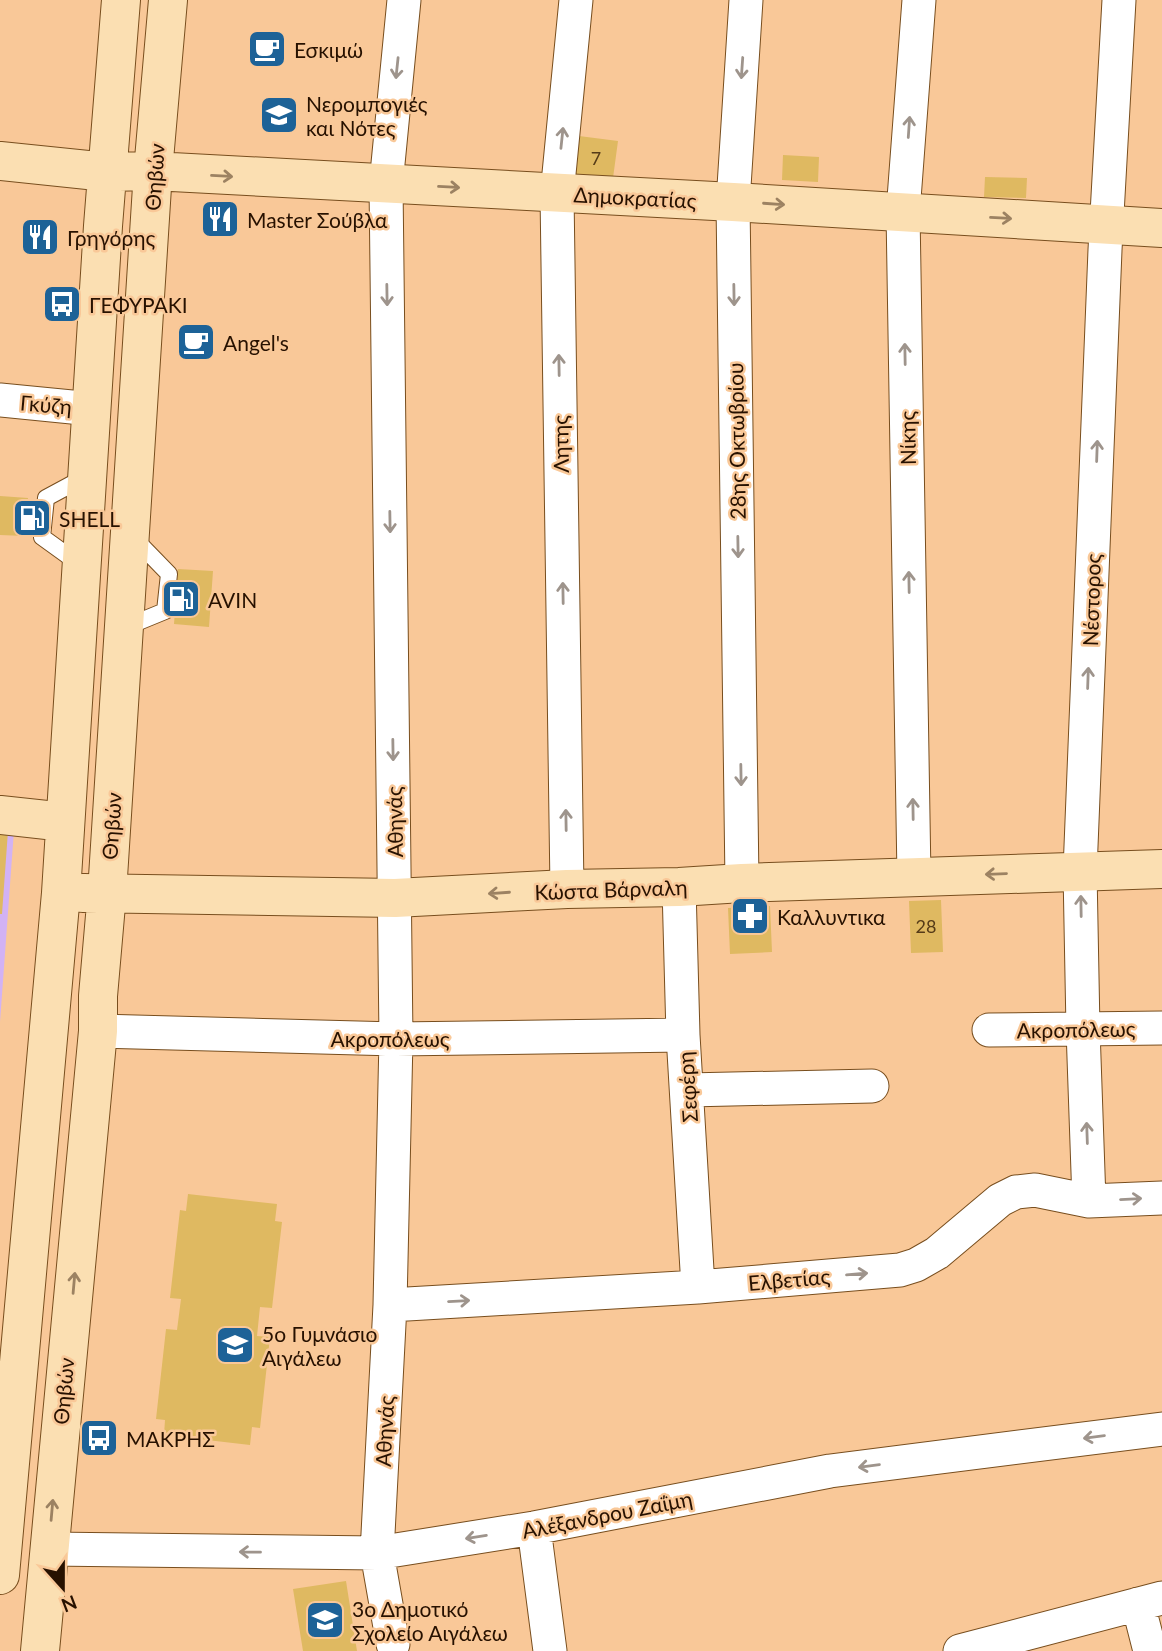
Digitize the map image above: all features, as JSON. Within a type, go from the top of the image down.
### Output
[{"type":"main road","points":[[0,1575],[7,1431],[61,892],[107,172],[121,0]]},
{"type":"main road","name":"Θηβών","points":[[40,1651],[98,1031],[98,996],[107,893],[153,172],[168,0]]},
{"type":"main road","name":"Δημοκρατίας","points":[[0,160],[107,172],[153,172],[733,202],[1162,228]]},
{"type":"main road","points":[[0,815],[65,822]]},
{"type":"main road","points":[[65,822],[107,893]]},
{"type":"main road","name":"Κώστα Βάρναλη","points":[[61,892],[395,898],[567,889],[1162,869]]},
{"type":"street","name":"Αθηνάς","points":[[393,1644],[377,1553],[390,1305],[396,1039],[386,184],[404,0]]},
{"type":"street","name":"Λητης","points":[[567,889],[557,194],[576,0]]},
{"type":"street","name":"28ης Οκτωβρίου","points":[[742,883],[733,202],[746,0]]},
{"type":"street","name":"Νίκης","points":[[914,877],[903,212],[919,0]]},
{"type":"street","name":"Νέστορος","points":[[1089,1201],[1080,871],[1106,225],[1119,0]]},
{"type":"street","name":"Γκύζη","points":[[0,400],[92,409]]},
{"type":"street","name":"Σεφέρη","points":[[679,887],[683,1035],[698,1287]]},
{"type":"street","name":"Ακροπόλεως","points":[[989,1030],[1162,1028]]},
{"type":"street","name":"Ακροπόλεως","points":[[98,1031],[396,1039],[683,1035]]},
{"type":"street","points":[[688,1090],[872,1086]]},
{"type":"street","name":"Ελβετίας","points":[[390,1305],[698,1287],[900,1270],[916,1265],[937,1253],[1000,1200],[1016,1192],[1035,1190],[1089,1201],[1162,1198]]},
{"type":"street","name":"Αλέξανδρου Ζαΐμη","points":[[49,1549],[377,1553],[534,1528],[830,1471],[1162,1429]]},
{"type":"street","points":[[534,1528],[550,1651]]},
{"type":"street","points":[[960,1651],[1150,1601],[1150,1651]]},
{"type":"shaded area","points":[[0,829],[14,830],[0,1022]]},
{"type":"building","points":[[579,136],[618,141],[613,178],[574,174]]},
{"type":"building","points":[[783,155],[819,157],[818,182],[782,180]]},
{"type":"building","points":[[985,177],[1027,178],[1026,198],[984,197]]},
{"type":"building","points":[[0,496],[28,498],[25,536],[0,535]]},
{"type":"building","points":[[178,569],[213,571],[209,627],[174,624]]},
{"type":"building","points":[[0,816],[9,817],[2,914],[0,914]]},
{"type":"building","points":[[941,900],[943,952],[911,953],[909,901]]},
{"type":"building","points":[[770,906],[772,952],[730,954],[728,908]]},
{"type":"building","points":[[188,1194],[277,1204],[275,1221],[282,1222],[272,1308],[260,1307],[257,1336],[270,1337],[260,1428],[252,1427],[250,1445],[164,1435],[165,1420],[156,1419],[166,1329],[177,1330],[181,1299],[170,1298],[180,1210],[186,1211]]},
{"type":"building","name":"3ο Δημοτικό Σχολείο Αιγάλεω","points":[[346,1581],[357,1651],[303,1651],[293,1589]]},
{"type":"place","name":"Εσκιμώ","points":[[267,49]]},
{"type":"place","name":"Νερομπογιές και Νότες","points":[[279,115]]},
{"type":"place","name":"Master Σούβλα","points":[[220,219]]},
{"type":"place","name":"Γρηγόρης","points":[[40,237]]},
{"type":"place","name":"ΓΕΦΥΡΑΚΙ","points":[[62,304]]},
{"type":"place","name":"Angel's","points":[[196,342]]},
{"type":"place","name":"SHELL","points":[[32,518]]},
{"type":"place","name":"AVIN","points":[[181,599]]},
{"type":"place","name":"Καλλυντικα","points":[[750,916]]},
{"type":"place","name":"5ο Γυμνάσιο Αιγάλεω","points":[[235,1345]]},
{"type":"place","name":"ΜΑΚΡΗΣ","points":[[99,1438]]},
{"type":"place","name":"3ο Δημοτικό Σχολείο Αιγάλεω","points":[[325,1620]]}]
